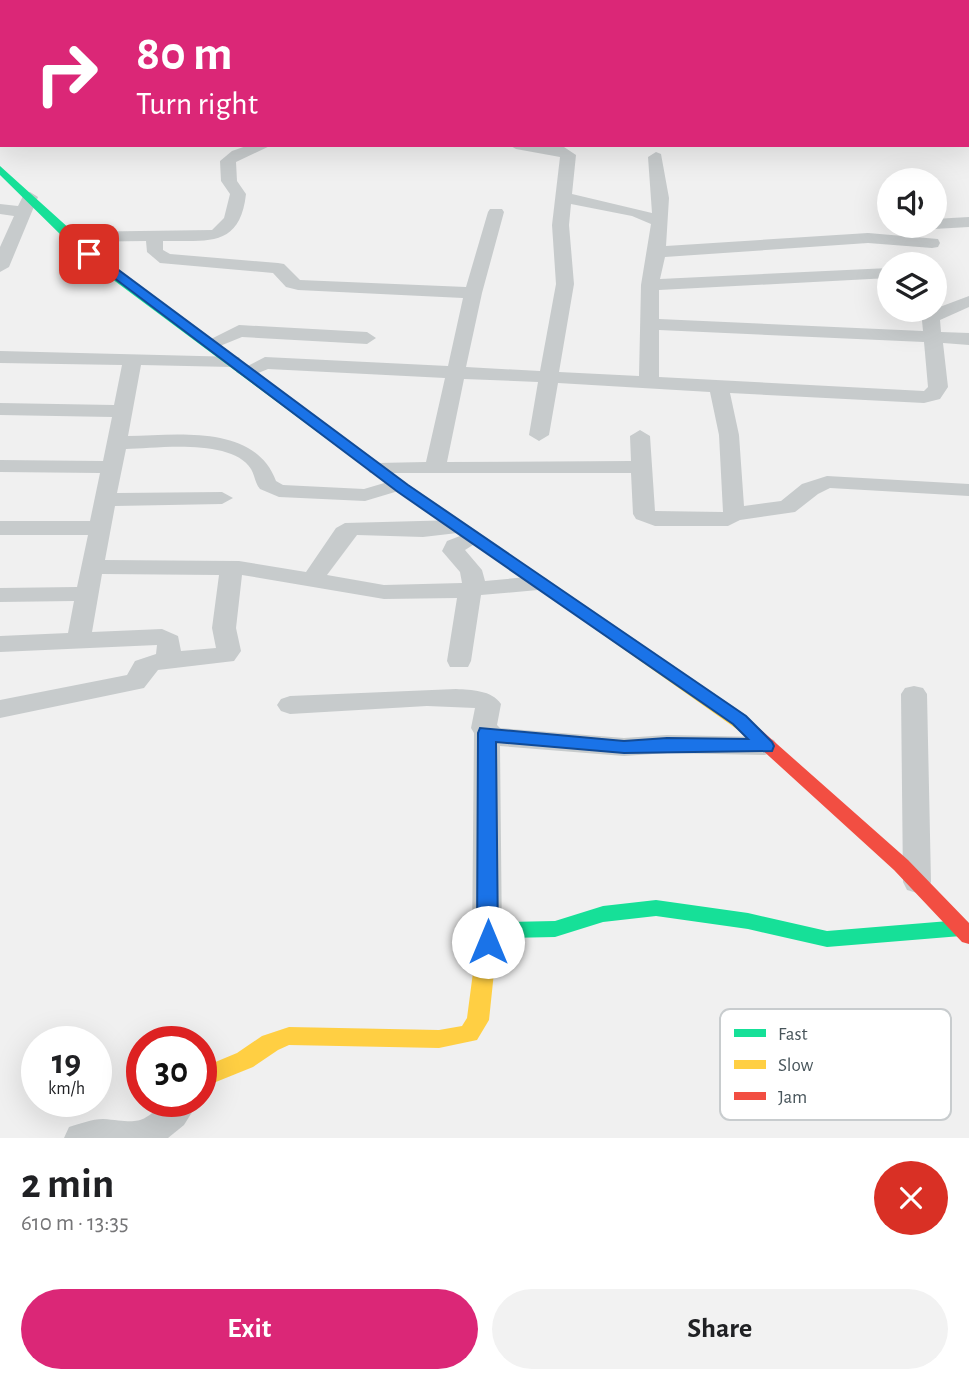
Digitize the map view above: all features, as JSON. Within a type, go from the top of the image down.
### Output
[{"type":"street","points":[[69,237],[206,237],[227,229],[236,209],[238,194],[229,181],[228,161],[233,155],[259,147]]},
{"type":"street","points":[[529,147],[568,153],[566,198],[561,217],[566,276],[560,326],[539,435]]},
{"type":"street","points":[[649,382],[650,285],[657,252],[657,221],[661,198],[656,157]]},
{"type":"street","points":[[0,169],[27,205],[108,270],[398,485],[740,720],[765,746],[917,882],[965,932]]},
{"type":"street","points":[[566,198],[637,212],[657,221]]},
{"type":"street","points":[[0,209],[27,205]]},
{"type":"street","points":[[0,267],[27,205]]},
{"type":"street","points":[[435,468],[473,293],[496,212]]},
{"type":"street","points":[[947,223],[969,222]]},
{"type":"street","points":[[154,238],[155,252],[166,259],[278,268],[292,283],[298,285],[473,293]]},
{"type":"street","points":[[657,252],[868,238],[933,250]]},
{"type":"street","points":[[928,238],[933,250]]},
{"type":"street","points":[[650,285],[877,274]]},
{"type":"street","points":[[947,308],[969,301]]},
{"type":"street","points":[[0,357],[132,359],[239,366],[278,363],[912,397],[933,395],[938,387],[932,322]]},
{"type":"street","points":[[649,324],[935,340],[969,339]]},
{"type":"street","points":[[209,344],[236,331],[367,338]]},
{"type":"street","points":[[78,641],[132,359]]},
{"type":"street","points":[[719,386],[729,435],[734,514]]},
{"type":"street","points":[[0,409],[122,411]]},
{"type":"street","points":[[640,436],[642,511],[650,518],[719,520],[734,514],[787,507],[810,489],[827,482],[969,490]]},
{"type":"street","points":[[116,443],[225,445],[253,457],[262,465],[271,489],[285,492],[365,495],[398,485]]},
{"type":"street","points":[[0,466],[111,467]]},
{"type":"street","points":[[377,469],[642,467]]},
{"type":"street","points":[[105,500],[222,498]]},
{"type":"street","points":[[0,528],[100,528]]},
{"type":"street","points":[[313,579],[344,533],[353,528],[466,533]]},
{"type":"street","points":[[459,661],[473,590],[471,570],[453,551],[466,533]]},
{"type":"street","points":[[92,567],[231,568],[384,592],[473,590],[538,583]]},
{"type":"street","points":[[0,709],[135,682],[148,663],[228,653],[224,628],[231,568]]},
{"type":"street","points":[[0,595],[87,594]]},
{"type":"street","points":[[0,644],[162,637],[169,642],[168,660]]},
{"type":"street","points":[[914,694],[917,882]]},
{"type":"street","points":[[217,1071],[245,1060],[270,1043],[289,1036],[439,1039],[469,1034],[478,1020],[488,942],[487,733],[484,722],[488,704],[480,699],[426,696],[290,705]]},
{"type":"street","points":[[487,733],[503,737],[624,747],[667,744],[765,746]]},
{"type":"street","points":[[488,942],[494,933],[503,930],[555,929],[603,914],[656,908],[748,921],[827,939],[965,932]]},
{"type":"street","points":[[81,1138],[100,1134],[124,1138],[156,1128],[172,1117]]},
{"type":"traffic: fast","points":[[0,169],[69,237],[108,270],[403,489],[523,571]]},
{"type":"traffic: fast","points":[[491,937],[503,930],[555,929],[603,914],[656,908],[748,921],[827,939],[961,928]]},
{"type":"traffic: slow","points":[[523,571],[754,733]]},
{"type":"traffic: slow","points":[[217,1071],[245,1060],[270,1043],[289,1036],[439,1039],[469,1034],[478,1020],[487,942],[491,937]]},
{"type":"traffic: jam","points":[[754,733],[901,865],[969,936]]},
{"type":"route","points":[[89,254],[403,489],[740,720],[765,746],[688,747],[667,744],[624,747],[503,737],[487,733],[488,942]]}]
